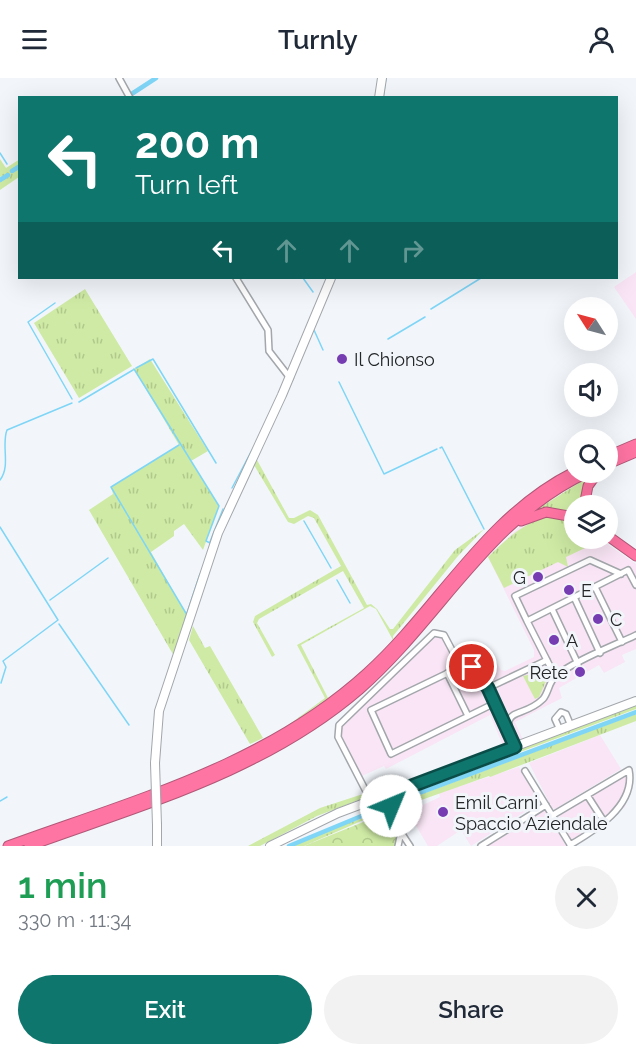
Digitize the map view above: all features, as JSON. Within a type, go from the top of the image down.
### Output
[{"type":"highway","points":[[618,452],[636,444]]},
{"type":"highway","points":[[618,460],[636,452]]},
{"type":"highway","points":[[8,846],[210,772],[249,755],[308,720],[383,658],[474,551],[502,523],[536,495],[564,478]]},
{"type":"highway","points":[[29,846],[225,774],[297,735],[345,701],[386,665],[486,548],[540,501],[570,483]]},
{"type":"highway","points":[[486,548],[532,516],[553,512],[564,515]]},
{"type":"highway","points":[[618,543],[636,556]]},
{"type":"street","points":[[119,78],[129,96]]},
{"type":"street","points":[[379,96],[382,78]]},
{"type":"street","points":[[237,279],[268,330],[269,351],[290,378]]},
{"type":"street","points":[[157,846],[155,763],[159,711],[218,533],[290,378],[331,279]]},
{"type":"street","points":[[555,676],[515,596],[590,560],[621,574]]},
{"type":"street","points":[[527,621],[628,570],[636,585]]},
{"type":"street","points":[[595,587],[622,642]]},
{"type":"street","points":[[574,597],[600,653]]},
{"type":"street","points":[[552,609],[578,664]]},
{"type":"street","points":[[371,801],[338,737],[339,725],[434,633],[444,635],[453,652],[464,650]]},
{"type":"street","points":[[507,727],[513,715],[542,699],[555,676],[636,635]]},
{"type":"street","points":[[488,688],[547,660]]},
{"type":"street","points":[[495,703],[392,754],[371,710],[447,673],[472,667],[488,688],[507,727],[515,747]]},
{"type":"street","points":[[447,673],[468,717]]},
{"type":"street","points":[[270,846],[317,821],[371,801],[387,802],[401,790],[636,701]]},
{"type":"street","points":[[560,730],[555,719],[561,712],[566,714],[572,726]]},
{"type":"street","points":[[525,771],[571,846],[626,807],[633,784],[629,770],[553,816]]},
{"type":"street","points":[[587,795],[605,823]]},
{"type":"street","points":[[387,802],[393,818],[410,846]]},
{"type":"street","points":[[480,846],[546,805]]},
{"type":"street","points":[[398,846],[400,830]]},
{"type":"shaded area","points":[[636,272],[636,319],[614,287]]},
{"type":"shaded area","points":[[544,518],[564,522],[564,549],[614,549],[636,564],[636,649],[622,655],[625,662],[604,673],[599,665],[559,688],[562,698],[515,722],[523,740],[504,748],[490,715],[386,769],[384,766],[362,776],[340,732],[344,723],[438,633],[455,660],[469,655],[495,660],[501,670],[505,671],[534,657],[534,650],[488,557],[519,527]]},
{"type":"shaded area","points":[[600,735],[621,769],[555,809],[552,808],[529,763]]},
{"type":"shaded area","points":[[519,767],[537,797],[534,806],[471,846],[461,830],[437,846],[428,846],[408,812],[440,797],[439,793]]},
{"type":"shaded area","points":[[626,773],[632,784],[625,807],[571,840],[559,819],[560,815]]},
{"type":"shaded area","points":[[545,809],[566,846],[484,846]]},
{"type":"green space","points":[[0,159],[6,168],[18,160],[18,178],[0,190],[0,181],[7,175],[0,177]]},
{"type":"green space","points":[[85,289],[132,366],[79,398],[34,323]]},
{"type":"green space","points":[[150,359],[208,451],[191,461],[219,506],[203,550],[184,524],[174,531],[174,536],[151,552],[186,614],[174,656],[89,510],[113,494],[111,487],[179,445],[134,369]]},
{"type":"green space","points":[[257,460],[289,518],[310,510],[318,515],[367,605],[371,604],[377,609],[390,629],[393,629],[455,550],[484,529],[458,556],[393,636],[393,640],[376,609],[370,606],[301,645],[328,698],[279,732],[325,698],[297,645],[364,608],[343,571],[259,619],[257,623],[275,655],[272,657],[253,622],[255,616],[341,566],[314,518],[308,516],[294,524],[288,522],[254,465]]},
{"type":"green space","points":[[579,483],[590,483],[586,495],[564,495],[564,511],[556,509],[533,512]]},
{"type":"green space","points":[[554,516],[564,520],[564,549],[583,549],[566,557],[568,567],[558,562],[504,588],[488,557],[525,526]]},
{"type":"green space","points":[[193,626],[205,648],[210,646],[263,738],[250,744],[189,640]]},
{"type":"green space","points":[[541,672],[547,679],[539,697],[535,699],[523,676]]},
{"type":"green space","points":[[636,703],[636,709],[401,796],[403,791]]},
{"type":"green space","points":[[636,714],[636,721],[490,777],[410,804],[406,811],[399,814],[396,812],[398,803]]},
{"type":"green space","points":[[363,794],[367,797],[317,816],[260,846],[248,846],[320,808]]},
{"type":"green space","points":[[382,812],[304,846],[294,846],[333,828]]},
{"type":"green space","points":[[383,814],[399,839],[396,846],[304,846]]},
{"type":"waterway","points":[[130,95],[156,78]]},
{"type":"waterway","points":[[383,96],[386,78]]},
{"type":"waterway","points":[[0,153],[7,164]]},
{"type":"waterway","points":[[12,171],[18,167]]},
{"type":"waterway","points":[[0,180],[8,175]]},
{"type":"waterway","points":[[304,279],[313,292]]},
{"type":"waterway","points":[[431,309],[479,279]]},
{"type":"waterway","points":[[55,303],[28,322],[72,399]]},
{"type":"waterway","points":[[388,339],[425,317]]},
{"type":"waterway","points":[[314,330],[323,350]]},
{"type":"waterway","points":[[136,368],[153,359],[216,463]]},
{"type":"waterway","points":[[134,369],[219,506],[206,541],[210,543]]},
{"type":"waterway","points":[[79,402],[133,370]]},
{"type":"waterway","points":[[339,382],[384,474],[437,449]]},
{"type":"waterway","points":[[0,480],[5,468],[7,430],[72,403]]},
{"type":"waterway","points":[[179,445],[111,487],[187,615]]},
{"type":"waterway","points":[[440,448],[442,447],[484,529]]},
{"type":"waterway","points":[[232,488],[252,450]]},
{"type":"waterway","points":[[210,542],[223,509]]},
{"type":"waterway","points":[[304,521],[331,568]]},
{"type":"waterway","points":[[0,527],[58,620],[3,661],[6,667],[1,683]]},
{"type":"waterway","points":[[50,600],[108,558]]},
{"type":"waterway","points":[[185,619],[200,574]]},
{"type":"waterway","points":[[337,580],[350,603]]},
{"type":"waterway","points":[[59,624],[129,725]]},
{"type":"waterway","points":[[398,801],[636,712]]},
{"type":"waterway","points":[[0,801],[7,797]]},
{"type":"waterway","points":[[289,846],[376,810]]},
{"type":"place","name":"Il Chionso","points":[[342,359]]},
{"type":"place","name":"G","points":[[538,577]]},
{"type":"place","name":"E","points":[[569,590]]},
{"type":"place","name":"C","points":[[598,619]]},
{"type":"place","name":"A","points":[[554,640]]},
{"type":"place","name":"Rete","points":[[580,672]]},
{"type":"place","name":"Emil Carni Spaccio Aziendale","points":[[443,812]]},
{"type":"route","points":[[391,806],[401,790],[515,747],[488,688],[472,667]]}]
